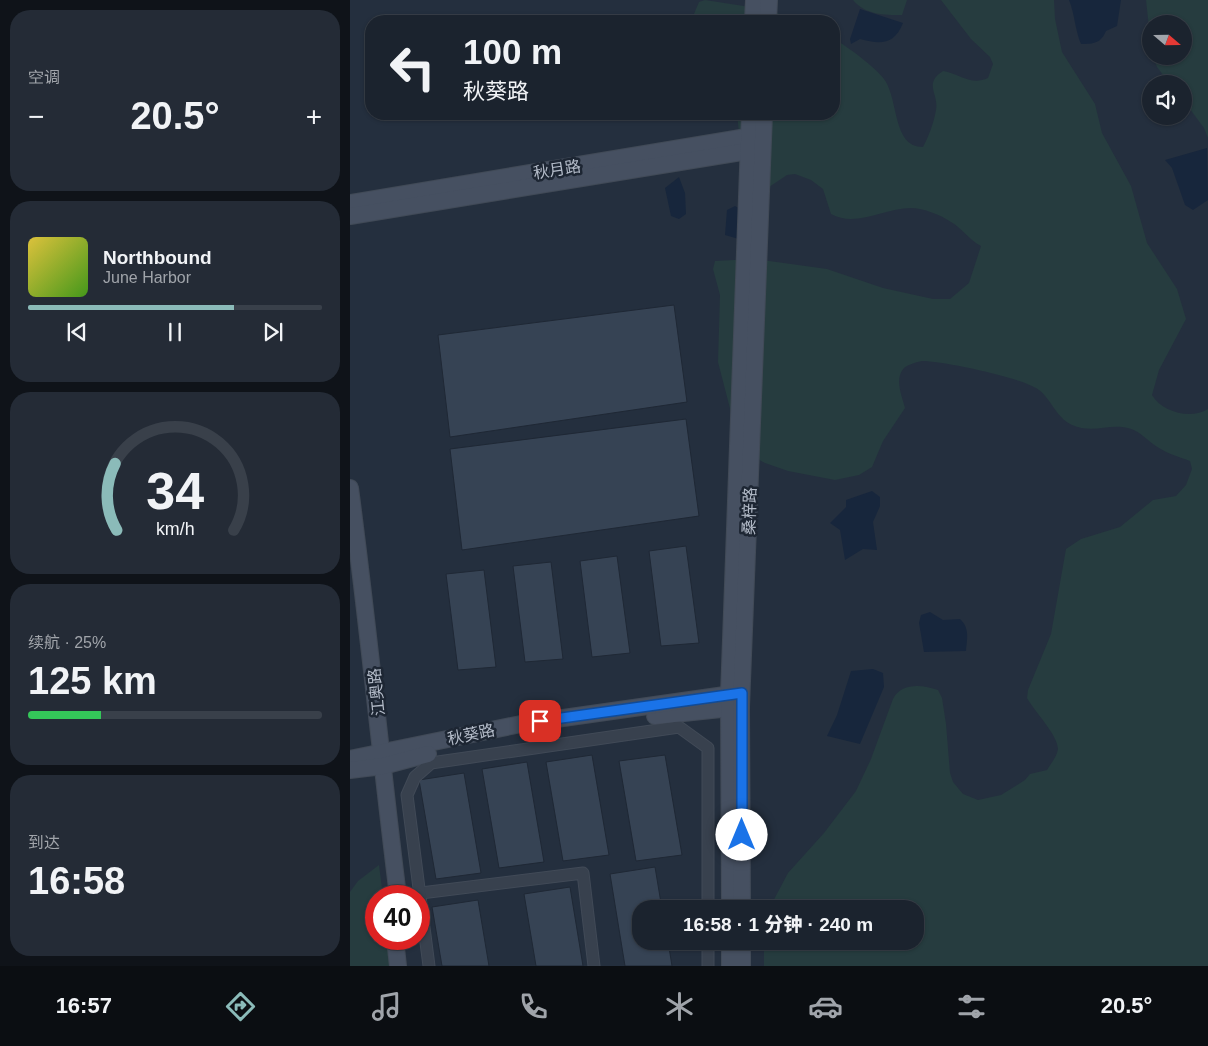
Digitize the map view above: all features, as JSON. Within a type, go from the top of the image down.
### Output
[{"type":"street","points":[[754,0],[754,15]]},
{"type":"street","points":[[768,15],[769,0]]},
{"type":"street","name":"桑梓路","points":[[751,120],[756,142]]},
{"type":"street","name":"桑梓路","points":[[730,900],[735,700],[756,142],[762,120]]},
{"type":"street","name":"秋月路","points":[[350,203],[756,142]]},
{"type":"street","name":"秋月路","points":[[350,216],[756,142]]},
{"type":"street","name":"江奥路","points":[[350,488],[371,650],[377,761],[388,885]]},
{"type":"street","name":"江奥路","points":[[350,558],[377,761],[396,885]]},
{"type":"street","name":"桑梓路","points":[[735,700],[742,900]]},
{"type":"street","name":"秋葵路","points":[[350,770],[377,761],[514,736],[735,700]]},
{"type":"street","points":[[420,885],[407,795],[415,778],[431,763],[679,727],[708,748],[708,900]]},
{"type":"street","name":"秋葵路","points":[[350,759],[377,761]]},
{"type":"street","points":[[430,892],[583,873],[594,966]]},
{"type":"street","points":[[396,950],[398,966]]},
{"type":"street","points":[[405,950],[407,966]]},
{"type":"street","points":[[428,950],[430,966]]},
{"type":"street","points":[[708,950],[708,966]]},
{"type":"street","points":[[730,950],[730,966]]},
{"type":"street","points":[[742,950],[742,966]]},
{"type":"green space","points":[[705,0],[763,9],[784,15],[694,15],[699,2]]},
{"type":"green space","points":[[853,0],[907,0],[902,15],[869,11],[863,9]]},
{"type":"green space","points":[[941,0],[1054,0],[1055,19],[1062,52],[1095,104],[1102,133],[1131,186],[1147,243],[1177,289],[1186,319],[1159,370],[1152,395],[1163,406],[1185,414],[1193,414],[1208,409],[1208,966],[764,966],[764,950],[924,950],[924,900],[774,900],[788,873],[824,833],[856,791],[871,759],[893,699],[907,687],[920,686],[938,690],[942,698],[946,724],[950,773],[953,782],[963,794],[978,800],[1001,795],[1025,780],[1030,774],[1047,770],[1056,755],[1057,743],[1027,698],[1028,690],[1051,634],[1066,549],[1081,539],[1120,527],[1153,500],[1176,496],[1186,485],[1192,469],[1190,461],[1155,446],[1133,429],[1114,427],[1087,429],[1072,425],[1061,417],[1046,396],[1027,384],[980,370],[922,361],[907,366],[901,372],[899,382],[905,408],[883,441],[872,467],[859,475],[835,480],[788,471],[765,463],[744,451],[733,420],[718,362],[720,295],[713,269],[715,261],[754,259],[827,269],[883,288],[933,299],[950,299],[969,283],[981,246],[947,219],[921,209],[901,209],[860,218],[841,218],[831,214],[823,189],[811,180],[795,174],[787,175],[766,189],[743,168],[738,120],[840,120],[840,43],[861,57],[884,79],[889,88],[901,131],[913,145],[923,147],[935,115],[934,80],[943,71],[976,81],[988,78],[993,64],[990,57],[971,39]]},
{"type":"green space","points":[[1146,0],[1208,0],[1208,138],[1204,128],[1192,112],[1192,75],[1163,75],[1156,65],[1192,65],[1192,15],[1148,15]]},
{"type":"green space","points":[[379,865],[382,885],[365,885],[365,950],[388,950],[390,966],[350,966],[350,892],[358,881]]},
{"type":"water","points":[[1069,0],[1121,0],[1117,26],[1106,31],[1102,38],[1096,42],[1081,44]]},
{"type":"water","points":[[860,9],[903,23],[895,36],[890,39],[873,42],[860,39],[851,44],[850,39]]},
{"type":"water","points":[[1207,148],[1208,200],[1193,210],[1185,205],[1172,168],[1165,160]]},
{"type":"water","points":[[679,177],[685,193],[686,214],[679,219],[671,216],[665,188]]},
{"type":"water","points":[[735,206],[745,212],[746,241],[725,235],[727,210]]},
{"type":"water","points":[[872,491],[880,497],[880,506],[873,522],[877,550],[863,549],[845,560],[840,530],[830,523],[846,507],[846,500]]},
{"type":"water","points":[[930,612],[943,620],[960,619],[963,622],[967,630],[966,651],[924,652],[919,623],[921,615]]},
{"type":"water","points":[[873,669],[883,673],[884,687],[860,744],[827,736],[837,715],[851,671]]},
{"type":"building","points":[[674,305],[687,402],[450,437],[438,335]]},
{"type":"building","points":[[686,419],[699,516],[462,550],[450,449]]},
{"type":"building","points":[[686,546],[699,643],[661,646],[649,551]]},
{"type":"building","points":[[617,556],[630,653],[592,657],[580,561]]},
{"type":"building","points":[[551,562],[563,659],[525,662],[513,566]]},
{"type":"building","points":[[484,570],[496,667],[458,670],[446,574]]},
{"type":"building","points":[[592,755],[609,855],[563,861],[546,762]]},
{"type":"building","points":[[665,755],[682,855],[636,861],[619,761]]},
{"type":"building","points":[[527,762],[544,862],[499,868],[482,769]]},
{"type":"building","points":[[464,773],[481,873],[436,879],[419,780]]},
{"type":"building","points":[[655,867],[660,900],[632,900],[632,950],[669,950],[672,966],[625,966],[610,874]]},
{"type":"building","points":[[570,887],[583,966],[536,966],[524,894]]},
{"type":"building","points":[[478,900],[489,966],[442,966],[432,907]]},
{"type":"route","points":[[540,721],[742,693],[742,835]]}]
